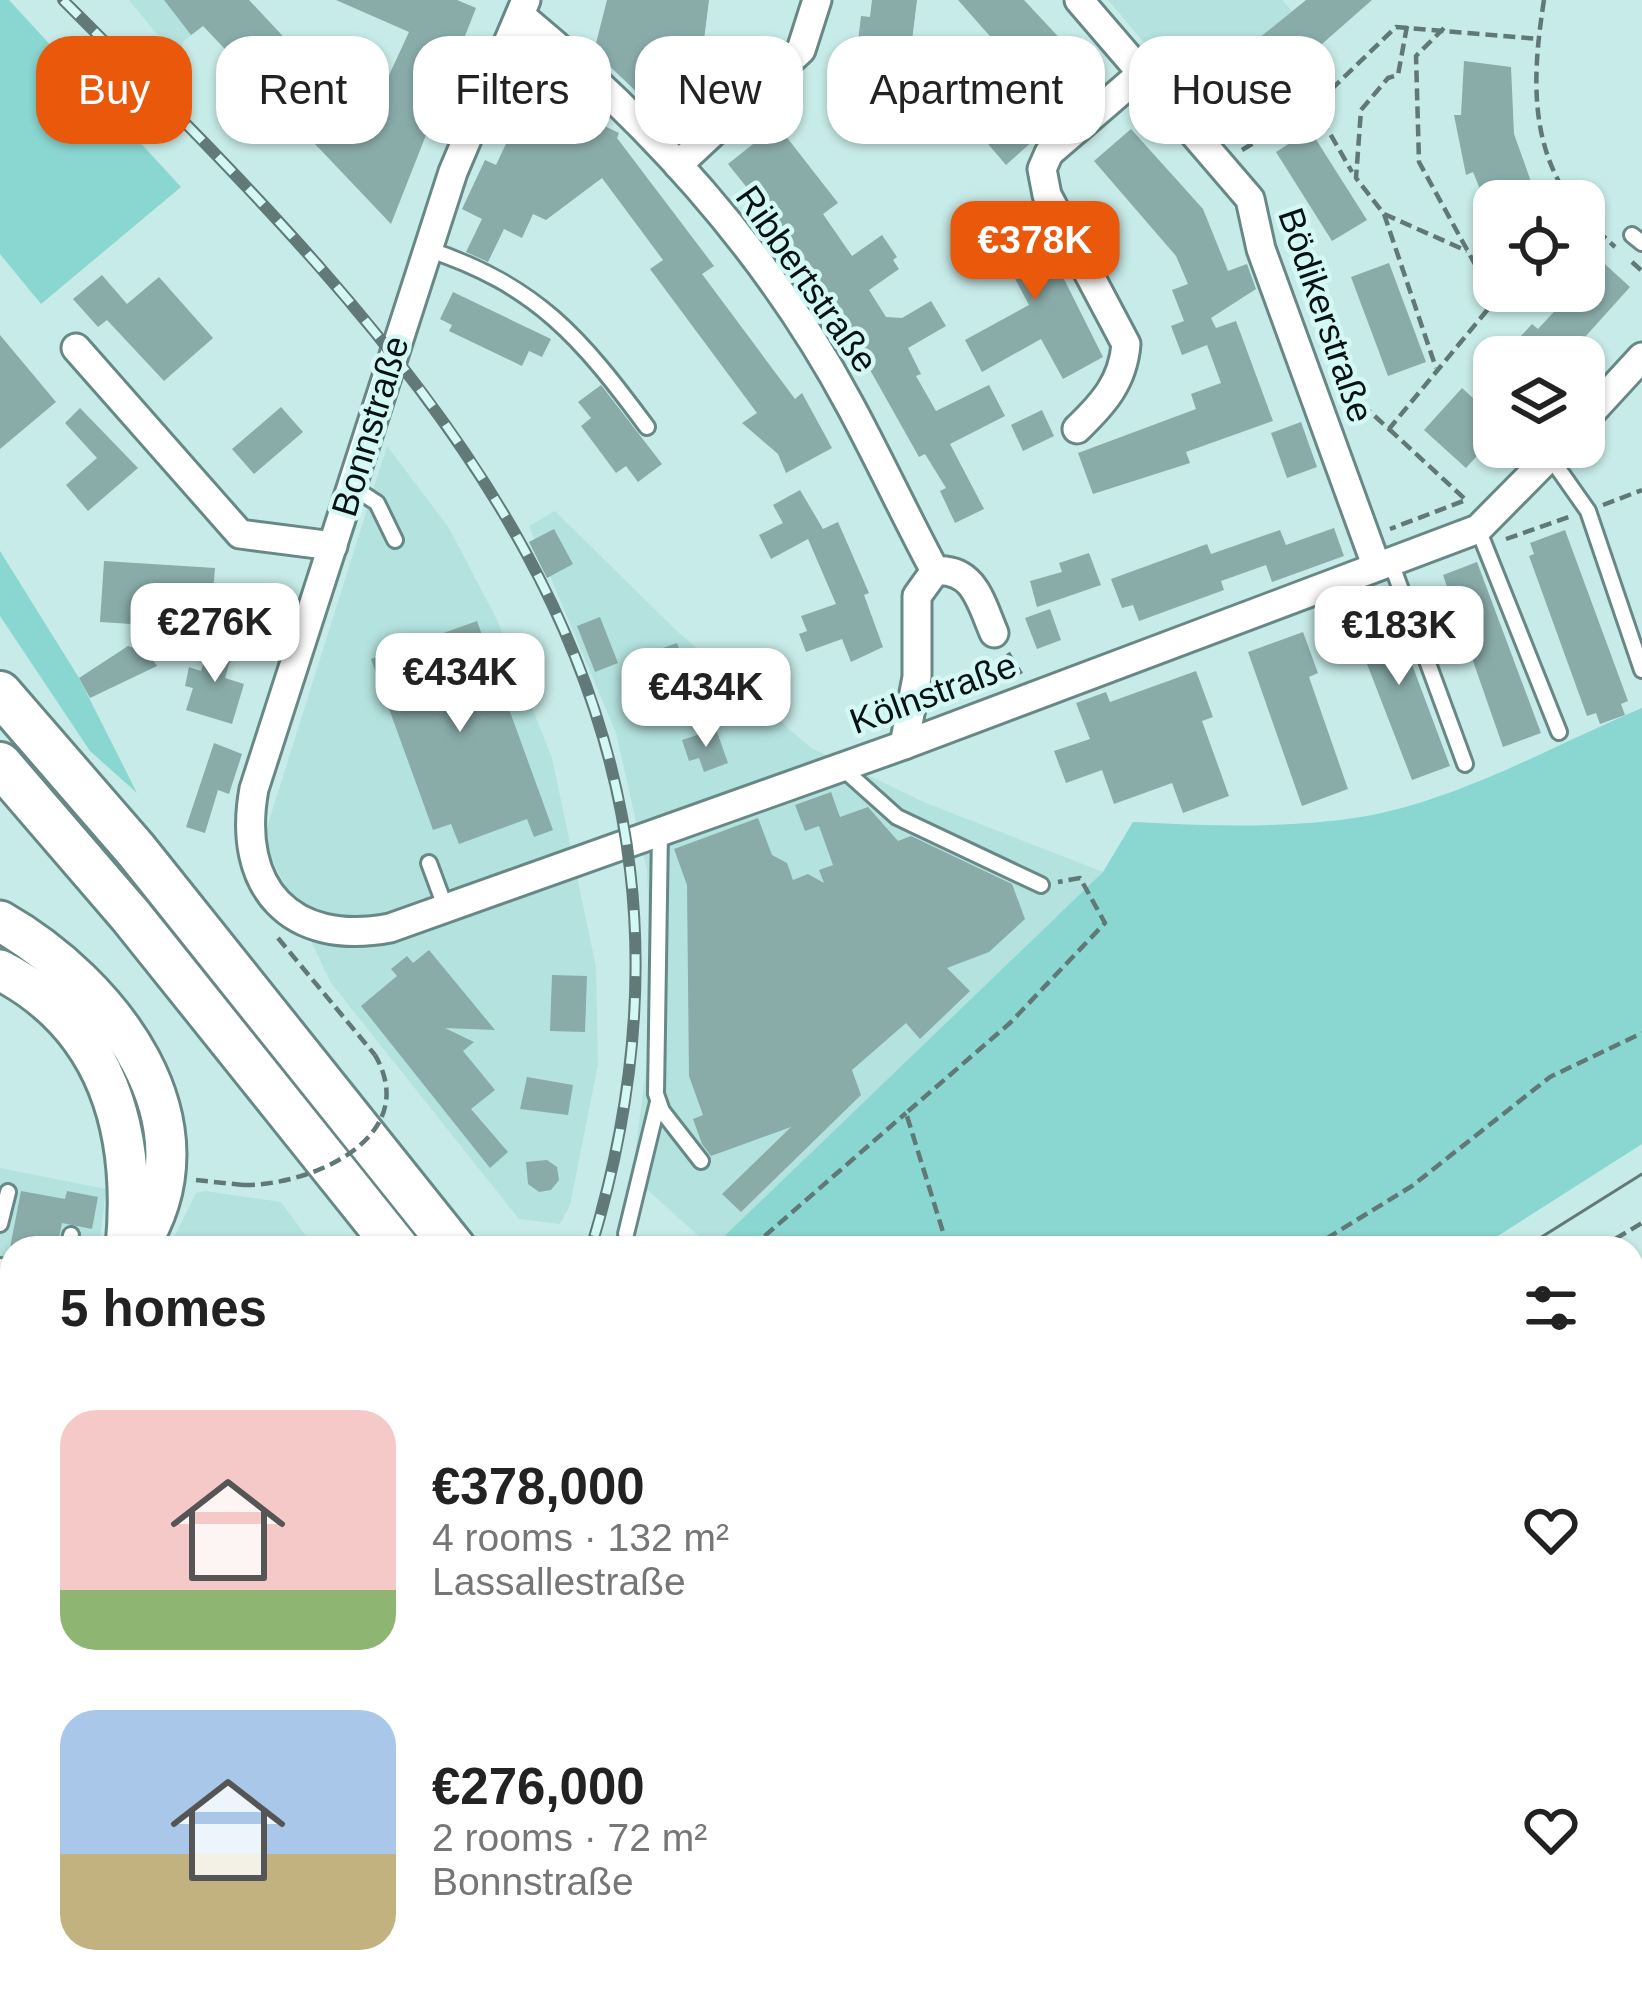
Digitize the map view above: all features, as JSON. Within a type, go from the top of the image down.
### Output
[{"type":"main road","points":[[0,693],[136,850],[444,1236]]},
{"type":"main road","points":[[0,764],[130,915],[387,1236]]},
{"type":"main road","points":[[0,921],[76,973],[122,1023],[153,1092],[177,1178],[143,1236]]},
{"type":"main road","points":[[0,970],[35,989],[65,1015],[106,1071],[116,1101],[130,1185],[127,1236]]},
{"type":"street","points":[[679,165],[801,50],[817,0]]},
{"type":"street","name":"Bödikerstraße","points":[[1079,0],[1129,58]]},
{"type":"street","name":"Ribbertstraße","points":[[523,7],[679,165],[784,298],[850,404],[934,571]]},
{"type":"street","name":"Bonnstraße","points":[[295,917],[259,877],[248,825],[427,249],[523,7]]},
{"type":"street","points":[[1077,429],[1106,401],[1124,367],[1126,344],[1047,195],[1042,170],[1049,154],[1129,84]]},
{"type":"street","name":"Bödikerstraße","points":[[1206,144],[1250,199],[1261,249],[1320,413],[1378,554]]},
{"type":"street","points":[[76,348],[240,534],[251,540],[310,540],[333,546]]},
{"type":"street","points":[[1605,397],[1642,357]]},
{"type":"street","name":"Kölnstraße","points":[[295,917],[335,933],[362,933],[446,909],[904,745],[1378,554],[1481,538],[1540,468]]},
{"type":"street","points":[[904,745],[917,677],[917,596],[923,580],[934,571],[952,569],[966,576],[994,633]]},
{"type":"lane","points":[[427,249],[549,309],[578,336],[647,428]]},
{"type":"lane","name":"Kölnstraße","points":[[1563,468],[1588,511],[1642,670]]},
{"type":"lane","points":[[351,486],[377,503],[395,540]]},
{"type":"lane","points":[[1481,538],[1559,732]]},
{"type":"lane","points":[[1378,554],[1465,764]]},
{"type":"lane","points":[[840,766],[897,817],[1041,885]]},
{"type":"lane","points":[[626,1234],[658,1102],[660,831]]},
{"type":"lane","points":[[429,863],[446,909]]},
{"type":"lane","points":[[658,1102],[701,1161]]},
{"type":"lane","points":[[0,1223],[8,1192]]},
{"type":"path","points":[[1544,0],[1538,122],[1545,152],[1560,180]]},
{"type":"path","points":[[1356,178],[1361,110],[1388,78],[1399,76],[1407,26]]},
{"type":"path","points":[[1335,83],[1396,27],[1540,39]]},
{"type":"path","points":[[1444,28],[1416,56],[1419,162],[1473,262]]},
{"type":"path","points":[[1335,142],[1384,214],[1427,330],[1436,370]]},
{"type":"path","points":[[1221,161],[1249,144]]},
{"type":"path","points":[[1384,214],[1467,251]]},
{"type":"path","points":[[1605,237],[1642,271]]},
{"type":"path","points":[[1389,429],[1483,312]]},
{"type":"path","points":[[1320,413],[1356,400],[1466,500],[1378,554]]},
{"type":"path","points":[[1481,538],[1588,511],[1642,490]]},
{"type":"path","points":[[994,633],[1035,693]]},
{"type":"path","points":[[765,1236],[1010,1023],[1105,923],[1080,878],[1041,885]]},
{"type":"path","points":[[177,1178],[243,1185],[286,1183],[323,1171],[364,1142],[388,1099],[385,1072],[375,1055],[296,957]]},
{"type":"path","points":[[1331,1236],[1412,1186],[1550,1077],[1642,1033]]},
{"type":"path","points":[[906,1113],[944,1236]]},
{"type":"shaded area","points":[[0,0],[9,0],[42,36],[36,36],[36,144],[141,144],[181,187],[41,304],[0,254]]},
{"type":"shaded area","points":[[129,0],[238,0],[190,36],[159,36]]},
{"type":"shaded area","points":[[1108,0],[1282,0],[1292,11],[1262,36],[1138,36]]},
{"type":"shaded area","points":[[387,446],[449,528],[497,620],[552,758],[596,967],[598,1064],[570,1205],[560,1224],[519,1219],[331,983],[263,840]]},
{"type":"shaded area","points":[[555,511],[677,631],[811,748],[926,803],[1103,872],[724,1236],[699,1236],[632,1176],[653,1018],[647,870],[616,733],[529,526]]},
{"type":"shaded area","points":[[0,551],[79,678],[137,793],[90,751],[0,616]]},
{"type":"shaded area","points":[[1642,708],[1642,1144],[1498,1236],[724,1236],[1103,872],[1133,822],[1275,825],[1332,821],[1433,799]]},
{"type":"shaded area","points":[[0,1168],[106,1189],[100,1236],[0,1236]]},
{"type":"shaded area","points":[[196,1193],[281,1202],[306,1236],[175,1236]]},
{"type":"building","points":[[164,0],[249,0],[283,36],[216,36],[216,40],[203,26],[191,35]]},
{"type":"building","points":[[336,0],[457,0],[476,8],[465,36],[413,36],[413,144],[422,144],[391,224],[315,144],[389,144],[389,75],[409,32]]},
{"type":"building","points":[[607,0],[709,0],[704,36],[635,36],[635,90],[611,67],[611,36],[598,36]]},
{"type":"building","points":[[872,0],[917,0],[913,36],[859,36],[861,16],[870,17]]},
{"type":"building","points":[[958,0],[1024,0],[1058,36],[990,36]]},
{"type":"building","points":[[1306,0],[1372,0],[1331,36],[1262,36]]},
{"type":"building","points":[[1464,61],[1511,67],[1514,134],[1530,180],[1476,180],[1473,172],[1466,175],[1454,115],[1461,115]]},
{"type":"building","points":[[611,129],[619,133],[617,138],[714,266],[702,274],[795,399],[802,393],[832,448],[786,473],[778,454],[742,423],[757,413],[650,269],[663,260],[602,178],[546,220],[533,214],[522,238],[504,229],[488,262],[466,252],[482,219],[462,209],[485,160],[496,165],[506,144],[611,144]]},
{"type":"building","points":[[1129,131],[1129,144],[1144,144],[1203,209],[1228,271],[1247,264],[1256,289],[1211,318],[1216,328],[1236,321],[1273,421],[1186,452],[1190,463],[1093,494],[1078,453],[1196,409],[1191,394],[1221,383],[1207,345],[1182,355],[1171,326],[1184,321],[1172,290],[1188,284],[1176,256],[1094,161]]},
{"type":"building","points":[[753,144],[792,144],[838,203],[823,214],[852,256],[882,235],[897,257],[893,260],[899,269],[869,290],[886,317],[902,318],[931,301],[946,326],[908,348],[921,374],[916,376],[936,411],[989,385],[1005,416],[950,444],[984,509],[955,523],[940,491],[946,488],[925,454],[919,457],[825,290],[782,229],[766,242],[749,220],[764,209],[728,164]]},
{"type":"building","points":[[988,144],[1030,144],[1006,165]]},
{"type":"building","points":[[1288,144],[1319,144],[1367,220],[1332,241],[1276,152]]},
{"type":"building","points":[[1026,203],[1103,357],[1063,379],[1041,339],[982,372],[965,340],[1029,305],[986,224]]},
{"type":"building","points":[[1389,263],[1426,362],[1388,376],[1351,277]]},
{"type":"building","points":[[1605,264],[1630,287],[1586,336],[1521,336],[1532,324],[1538,329],[1554,312],[1605,312]]},
{"type":"building","points":[[102,275],[127,304],[159,277],[213,338],[164,381],[107,320],[98,327],[73,299]]},
{"type":"building","points":[[453,292],[551,339],[542,357],[529,351],[522,366],[449,331],[452,325],[440,319]]},
{"type":"building","points":[[0,335],[56,402],[0,449]]},
{"type":"building","points":[[601,385],[662,464],[638,482],[626,466],[616,473],[581,426],[591,418],[578,402]]},
{"type":"building","points":[[1462,388],[1473,398],[1473,460],[1466,468],[1424,430]]},
{"type":"building","points":[[281,407],[303,432],[254,474],[232,449]]},
{"type":"building","points":[[80,408],[138,468],[88,511],[66,485],[97,458],[65,423]]},
{"type":"building","points":[[1042,410],[1054,436],[1023,451],[1011,425]]},
{"type":"building","points":[[1301,422],[1317,467],[1287,478],[1271,433]]},
{"type":"building","points":[[800,490],[823,529],[838,522],[869,593],[864,595],[883,647],[851,662],[842,639],[806,652],[799,634],[807,631],[801,616],[836,604],[808,539],[771,559],[759,535],[783,523],[773,505]]},
{"type":"building","points":[[1334,528],[1344,556],[1272,582],[1266,565],[1221,581],[1224,590],[1139,621],[1133,605],[1122,608],[1111,579],[1207,544],[1211,554],[1280,530],[1286,545]]},
{"type":"building","points":[[554,529],[573,564],[547,578],[529,542]]},
{"type":"building","points":[[1565,530],[1628,701],[1621,704],[1625,715],[1600,724],[1596,713],[1587,716],[1529,556],[1534,554],[1530,543]]},
{"type":"building","points":[[1089,553],[1101,585],[1037,607],[1030,581],[1062,572],[1059,563]]},
{"type":"building","points":[[104,561],[215,568],[210,629],[100,622]]},
{"type":"building","points":[[1477,562],[1541,733],[1503,747],[1443,575]]},
{"type":"building","points":[[1386,595],[1450,766],[1412,780],[1350,620],[1356,619],[1352,608]]},
{"type":"building","points":[[1050,609],[1061,640],[1037,649],[1025,618]]},
{"type":"building","points":[[600,617],[618,663],[595,672],[577,626]]},
{"type":"building","points":[[477,621],[553,830],[534,837],[527,819],[459,844],[451,824],[433,830],[371,659]]},
{"type":"building","points":[[1303,632],[1318,673],[1309,677],[1348,789],[1302,806],[1248,652]]},
{"type":"building","points":[[212,637],[235,644],[225,678],[244,684],[232,724],[186,710],[193,688],[185,686],[189,667],[201,671]]},
{"type":"building","points":[[677,643],[695,691],[655,706],[638,657]]},
{"type":"building","points":[[128,646],[149,654],[157,666],[90,698],[79,678]]},
{"type":"building","points":[[1196,671],[1213,717],[1202,721],[1229,796],[1183,813],[1172,783],[1114,804],[1102,770],[1066,783],[1054,751],[1090,739],[1076,703],[1106,692],[1110,702]]},
{"type":"building","points":[[716,729],[728,763],[704,772],[699,758],[689,761],[682,740]]},
{"type":"building","points":[[214,743],[242,754],[229,794],[218,790],[205,833],[186,827]]},
{"type":"building","points":[[831,792],[840,817],[868,807],[898,841],[911,836],[1012,884],[1025,919],[989,952],[947,968],[970,991],[920,1039],[906,1023],[852,1070],[861,1095],[741,1212],[722,1194],[791,1127],[711,1156],[702,1144],[693,1119],[703,1115],[689,1076],[687,885],[674,849],[758,818],[772,855],[787,863],[793,880],[808,874],[824,883],[819,870],[833,865],[819,826],[805,831],[795,805]]},
{"type":"building","points":[[429,950],[495,1030],[445,1028],[474,1042],[463,1051],[495,1090],[471,1109],[508,1152],[490,1168],[361,1006],[397,976],[391,969],[407,956],[413,963]]},
{"type":"building","points":[[552,975],[587,976],[585,1032],[550,1031]]},
{"type":"building","points":[[527,1077],[573,1085],[568,1115],[520,1109]]},
{"type":"building","points":[[547,1160],[557,1167],[559,1180],[551,1190],[539,1192],[528,1184],[526,1162]]},
{"type":"building","points":[[21,1191],[65,1199],[67,1191],[98,1197],[92,1229],[62,1223],[59,1236],[12,1236]]},
{"type":"tram line","points":[[1543,1236],[1642,1174]]},
{"type":"railway","points":[[63,0],[321,269],[433,407],[525,552],[593,705],[630,870],[631,1050],[593,1236]]}]
